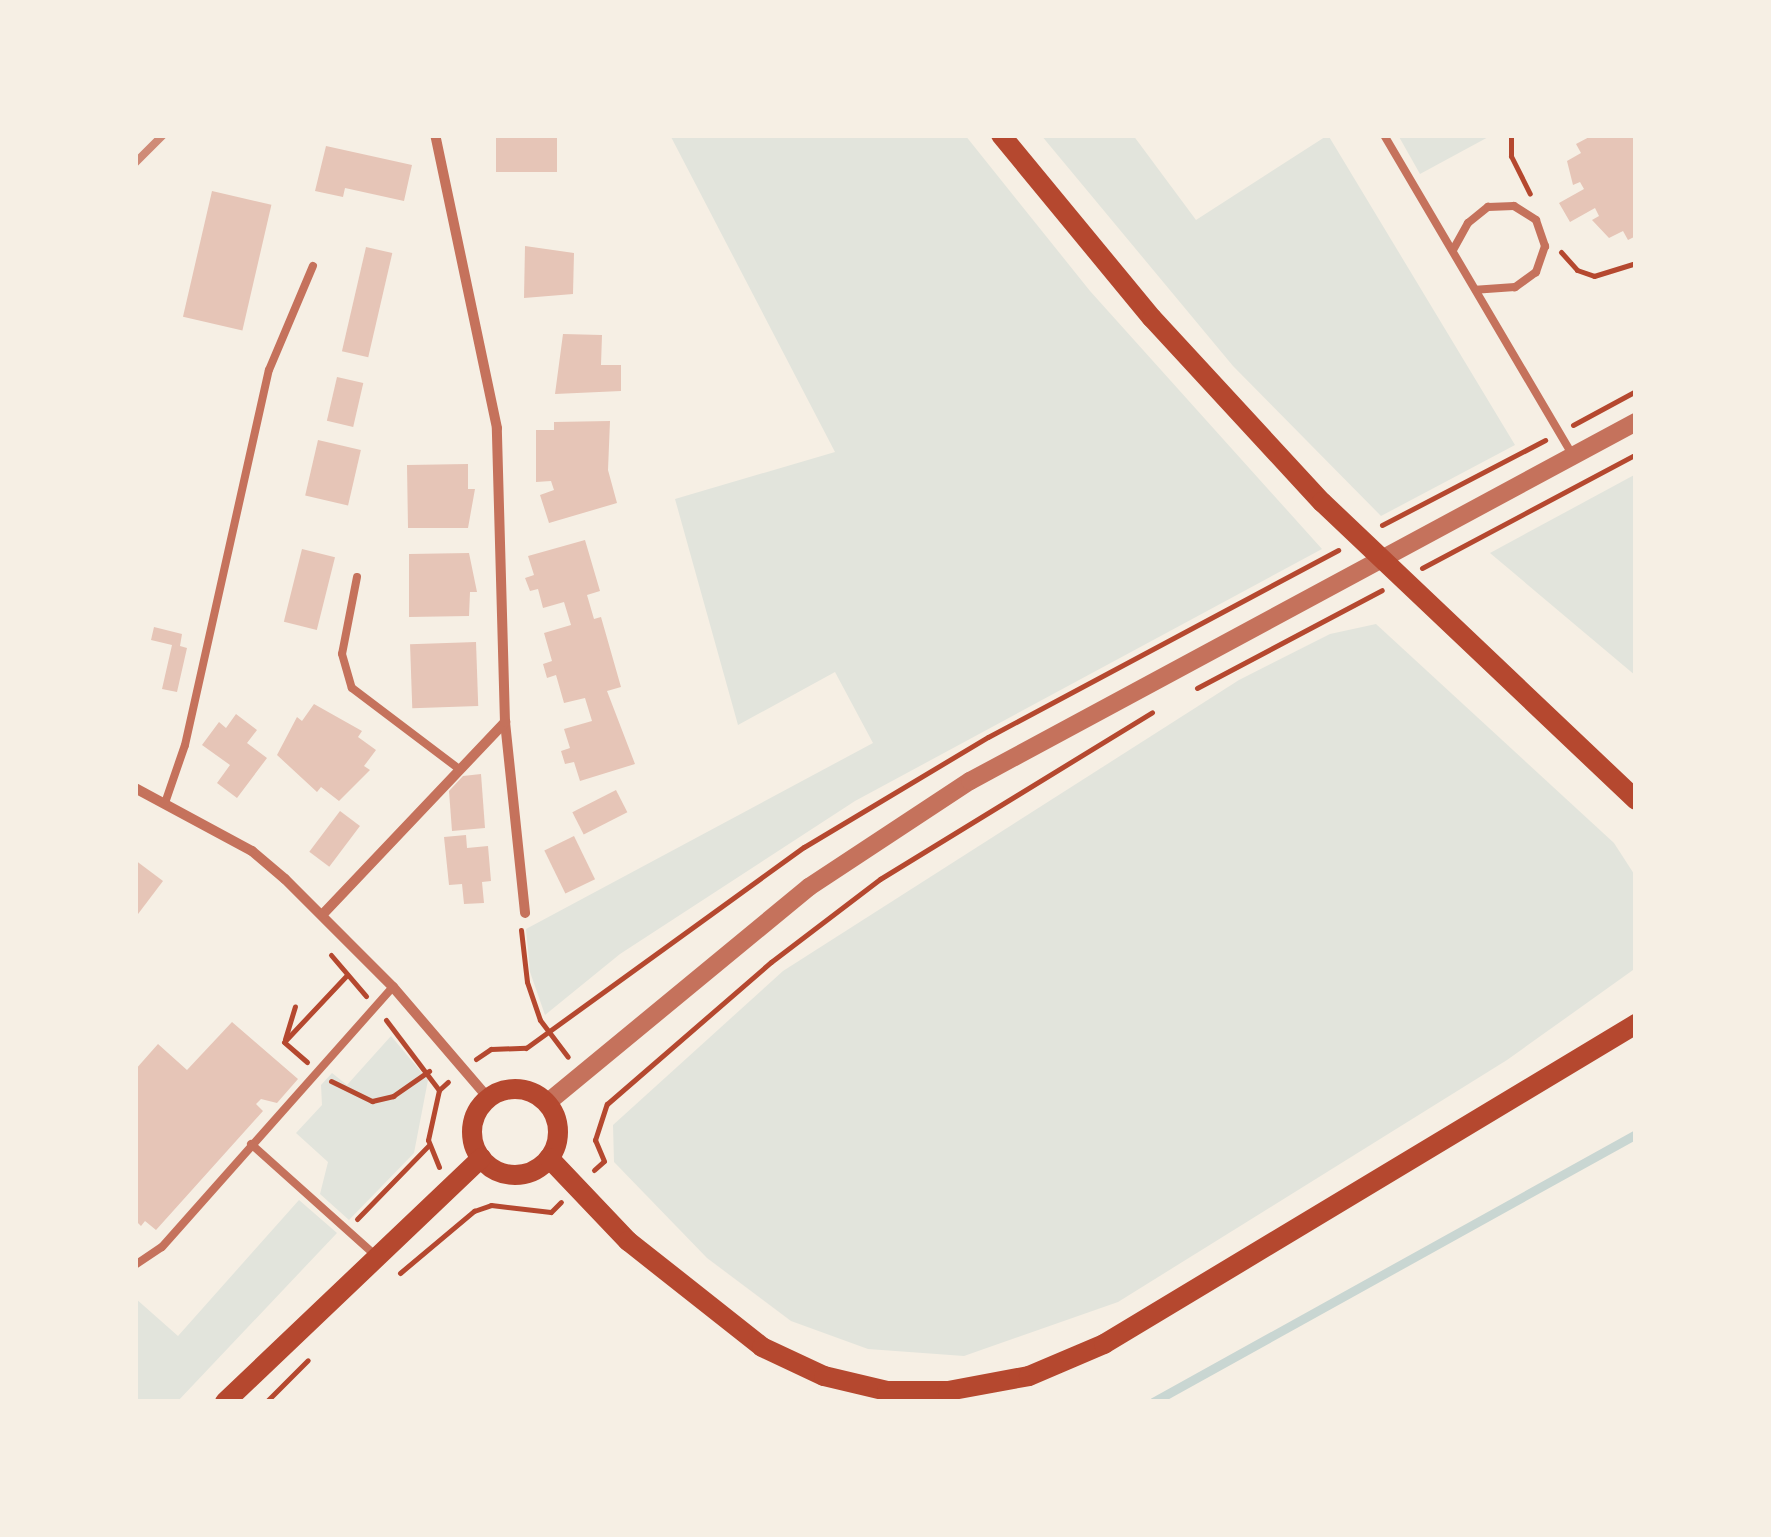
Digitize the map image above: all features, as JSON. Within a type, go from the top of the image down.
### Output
[{"type":"main road","points":[[1001,135],[1152,318],[1322,502],[1448,626],[1636,800]]},
{"type":"main road","points":[[549,1158],[628,1241],[762,1346],[824,1376],[886,1390],[948,1392],[1029,1376],[1104,1344],[1636,1024]]},
{"type":"main road","points":[[512,1088],[547,1102],[558,1130],[549,1158],[515,1175],[481,1158],[471,1130],[488,1098],[512,1088]]},
{"type":"main road","points":[[225,1402],[481,1158]]},
{"type":"street","points":[[435,135],[497,428],[506,722],[525,913]]},
{"type":"street","points":[[547,1102],[809,886],[970,781],[1636,422]]},
{"type":"street","points":[[323,914],[506,722]]},
{"type":"street","points":[[135,788],[252,851],[323,914],[393,987],[488,1098]]},
{"type":"lane","points":[[1384,135],[1572,454]]},
{"type":"lane","points":[[1453,250],[1468,224],[1488,207],[1514,206],[1536,220],[1545,246],[1536,272],[1515,287],[1476,290]]},
{"type":"lane","points":[[165,803],[185,746],[269,370],[313,266]]},
{"type":"lane","points":[[357,576],[342,654],[352,688],[459,770]]},
{"type":"lane","points":[[135,1265],[162,1247],[393,987]]},
{"type":"lane","points":[[252,1144],[375,1255]]},
{"type":"path","points":[[1405,578],[1636,454]]},
{"type":"path","points":[[1183,695],[1388,588]]},
{"type":"path","points":[[607,1104],[771,962],[880,879],[1166,704]]},
{"type":"path","points":[[439,1090],[484,1051],[512,1053],[546,1031],[524,968],[525,913]]},
{"type":"path","points":[[325,948],[429,1071],[439,1090],[428,1146],[347,1230]]},
{"type":"path","points":[[284,1042],[348,976]]},
{"type":"path","points":[[284,1042],[296,1006]]},
{"type":"path","points":[[284,1042],[345,1092],[372,1101],[393,1096],[429,1071]]},
{"type":"path","points":[[398,1274],[474,1212],[428,1146]]},
{"type":"path","points":[[266,1402],[315,1353]]},
{"type":"shaded area","points":[[670,135],[965,135],[1090,291],[1322,549],[855,801],[620,954],[545,1015],[530,972],[526,929],[873,743],[835,672],[738,725],[675,499],[835,452]]},
{"type":"shaded area","points":[[1041,135],[1133,135],[1196,220],[1328,135],[1515,445],[1381,516],[1233,366]]},
{"type":"shaded area","points":[[1398,135],[1492,135],[1420,174]]},
{"type":"shaded area","points":[[1636,474],[1636,676],[1490,553]]},
{"type":"shaded area","points":[[1376,624],[1614,843],[1636,877],[1633,970],[1507,1060],[1118,1302],[964,1356],[868,1349],[791,1321],[707,1258],[614,1162],[613,1125],[783,971],[1239,680],[1330,634]]},
{"type":"shaded area","points":[[391,1036],[428,1080],[414,1153],[349,1220],[320,1194],[328,1162],[296,1133],[322,1105],[321,1085],[332,1073],[347,1085]]},
{"type":"shaded area","points":[[299,1200],[337,1233],[177,1402],[135,1402],[135,1298],[178,1336]]},
{"type":"building","points":[[496,135],[557,135],[557,172],[496,172]]},
{"type":"building","points":[[1593,135],[1636,135],[1636,236],[1628,240],[1623,231],[1609,238],[1592,220],[1599,216],[1595,208],[1570,222],[1559,203],[1584,189],[1580,182],[1573,185],[1567,161],[1581,153],[1576,144]]},
{"type":"building","points":[[326,146],[412,165],[404,201],[345,188],[343,197],[315,191]]},
{"type":"building","points":[[212,191],[271,205],[242,330],[183,317]]},
{"type":"building","points":[[525,246],[574,253],[573,294],[524,298]]},
{"type":"building","points":[[366,247],[392,253],[368,357],[342,351]]},
{"type":"building","points":[[563,334],[602,335],[601,365],[621,365],[621,391],[555,394]]},
{"type":"building","points":[[337,377],[363,383],[353,427],[327,421]]},
{"type":"building","points":[[610,421],[608,470],[617,503],[549,523],[540,495],[554,490],[551,481],[536,482],[536,430],[554,430],[554,422]]},
{"type":"building","points":[[318,440],[361,450],[348,505],[305,496]]},
{"type":"building","points":[[468,464],[468,489],[475,489],[468,528],[408,528],[407,465]]},
{"type":"building","points":[[585,540],[600,591],[587,595],[594,619],[601,617],[621,687],[607,691],[635,764],[580,781],[574,762],[565,764],[561,751],[570,748],[564,729],[592,721],[585,698],[564,703],[556,675],[547,678],[543,664],[552,661],[544,633],[571,625],[564,602],[543,608],[538,589],[530,591],[525,578],[534,575],[528,556]]},
{"type":"building","points":[[302,549],[335,557],[317,630],[284,622]]},
{"type":"building","points":[[469,553],[477,592],[470,592],[469,616],[409,617],[409,554]]},
{"type":"building","points":[[154,627],[182,634],[180,646],[187,648],[177,692],[162,689],[172,645],[151,640]]},
{"type":"building","points":[[476,642],[478,706],[412,708],[410,644]]},
{"type":"building","points":[[314,704],[362,731],[358,737],[376,750],[364,766],[370,770],[339,801],[321,787],[317,792],[277,755],[297,717],[302,721]]},
{"type":"building","points":[[236,714],[257,730],[247,743],[267,758],[237,798],[217,783],[230,765],[202,745],[219,722],[226,728]]},
{"type":"building","points":[[481,774],[485,828],[452,831],[449,791],[463,776]]},
{"type":"building","points":[[616,790],[627,812],[584,835],[572,812]]},
{"type":"building","points":[[340,811],[360,826],[329,867],[309,852]]},
{"type":"building","points":[[466,835],[467,848],[488,846],[491,881],[482,882],[484,903],[464,904],[462,884],[449,885],[444,837]]},
{"type":"building","points":[[574,836],[595,879],[565,894],[544,850]]},
{"type":"building","points":[[135,860],[163,881],[135,918]]},
{"type":"building","points":[[232,1022],[298,1079],[277,1103],[261,1099],[256,1104],[263,1111],[156,1230],[145,1221],[141,1226],[135,1220],[135,1070],[158,1044],[187,1070]]},
{"type":"waterway","points":[[1153,1402],[1636,1134]]},
{"type":"railway","points":[[135,163],[163,135]]}]
